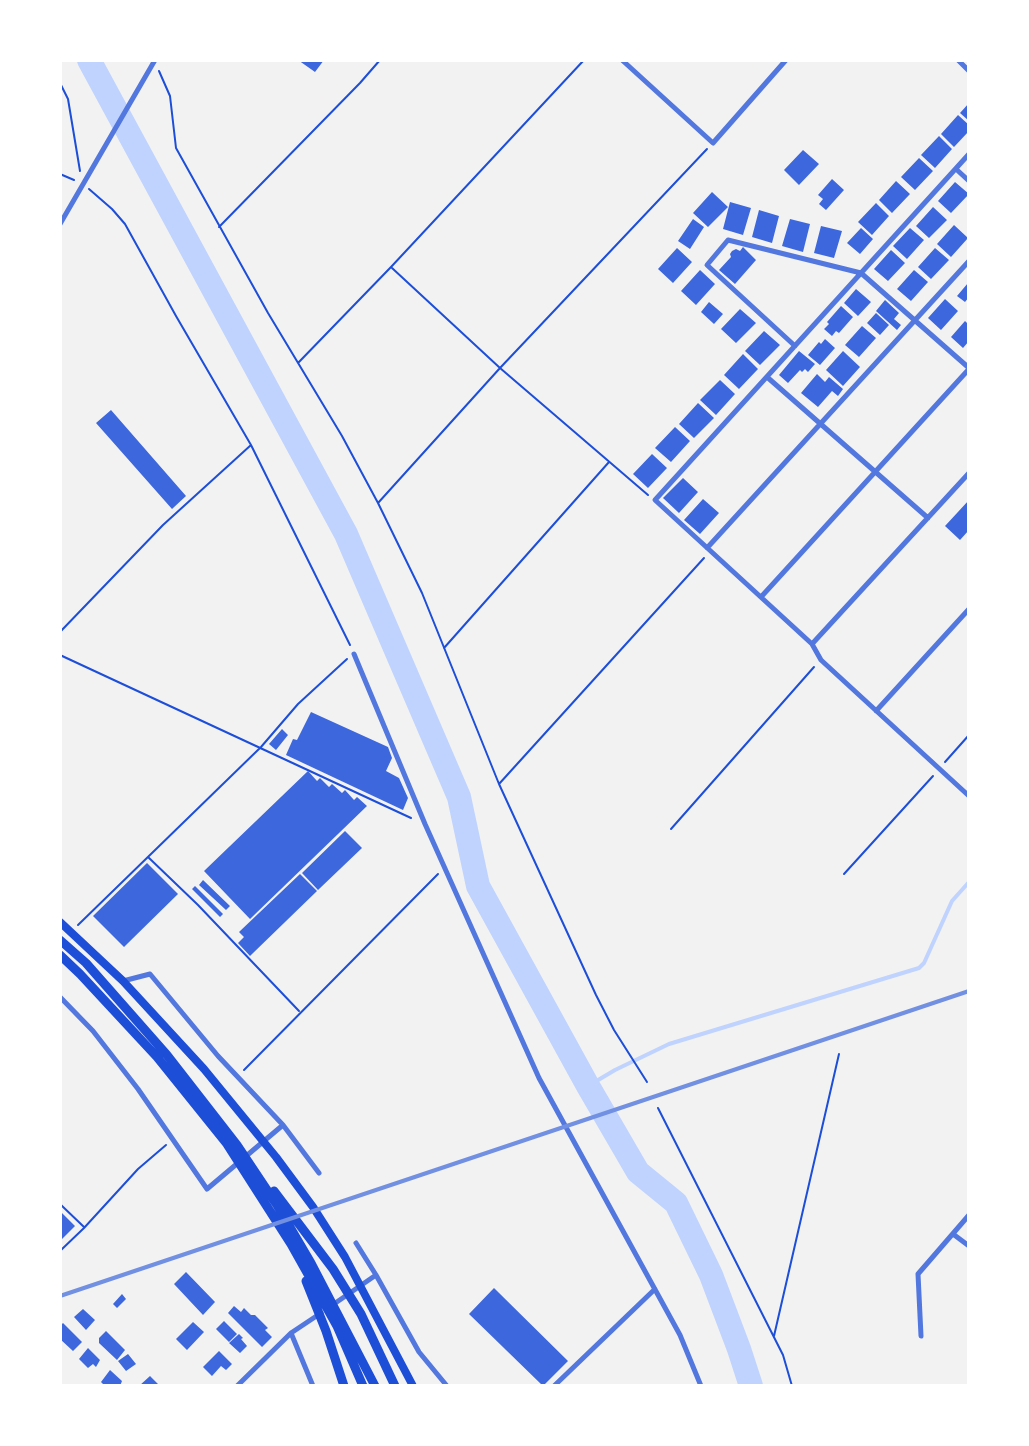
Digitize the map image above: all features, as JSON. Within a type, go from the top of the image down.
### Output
[{"type":"highway","points":[[60,941],[86,963],[167,1055],[308,1233],[361,1314],[395,1386]]},
{"type":"highway","points":[[60,955],[149,1049],[227,1144],[340,1324],[363,1386]]},
{"type":"highway","points":[[237,1145],[277,1205],[375,1386]]},
{"type":"highway","points":[[291,1244],[326,1331],[344,1386]]},
{"type":"main road","points":[[60,922],[123,981],[204,1069],[276,1156],[345,1257],[413,1386]]},
{"type":"street","points":[[60,224],[154,60]]},
{"type":"street","points":[[622,60],[713,143],[786,60]]},
{"type":"street","points":[[958,60],[969,70]]},
{"type":"street","points":[[969,154],[655,501],[812,644],[820,660],[969,796]]},
{"type":"street","points":[[956,169],[969,181]]},
{"type":"street","points":[[761,597],[969,368],[861,273],[728,240],[706,266],[795,346]]},
{"type":"street","points":[[708,550],[969,261]]},
{"type":"street","points":[[767,377],[928,518]]},
{"type":"street","points":[[812,644],[969,473]]},
{"type":"street","points":[[876,711],[969,609]]},
{"type":"street","points":[[354,654],[444,868],[539,1078],[680,1335],[701,1386]]},
{"type":"street","points":[[60,941],[70,932]]},
{"type":"street","points":[[123,981],[150,974],[238,1077],[283,1125],[319,1173]]},
{"type":"street","points":[[60,996],[93,1031],[138,1089],[207,1189],[283,1125]]},
{"type":"street","points":[[921,1336],[918,1274],[969,1215]]},
{"type":"street","points":[[953,1234],[969,1246]]},
{"type":"street","points":[[356,1243],[419,1352],[447,1386]]},
{"type":"street","points":[[237,1386],[291,1333],[376,1275]]},
{"type":"street","points":[[554,1386],[655,1289]]},
{"type":"street","points":[[291,1333],[313,1386]]},
{"type":"path","points":[[154,60],[170,96],[176,148],[342,436],[378,503],[422,593],[499,784],[596,995],[614,1030],[647,1082]]},
{"type":"path","points":[[219,226],[380,60]]},
{"type":"path","points":[[298,363],[584,60]]},
{"type":"path","points":[[60,83],[68,99],[83,184]]},
{"type":"path","points":[[378,503],[500,368],[713,143]]},
{"type":"path","points":[[60,174],[83,184],[126,224],[251,445],[354,654],[298,705],[261,747],[70,932]]},
{"type":"path","points":[[391,267],[500,368],[655,501]]},
{"type":"path","points":[[60,632],[164,525],[251,445]]},
{"type":"path","points":[[444,648],[609,462]]},
{"type":"path","points":[[499,784],[708,550]]},
{"type":"path","points":[[60,655],[425,824]]},
{"type":"path","points":[[671,829],[820,660]]},
{"type":"path","points":[[844,874],[969,735]]},
{"type":"path","points":[[148,857],[300,1012]]},
{"type":"path","points":[[238,1077],[444,868]]},
{"type":"path","points":[[774,1336],[839,1054]]},
{"type":"path","points":[[658,1108],[774,1336],[783,1355],[792,1386]]},
{"type":"path","points":[[60,1251],[138,1169],[173,1140]]},
{"type":"path","points":[[60,1204],[84,1228]]},
{"type":"building","points":[[298,60],[324,60],[315,72]]},
{"type":"building","points":[[969,103],[969,121],[960,113]]},
{"type":"building","points":[[958,115],[969,125],[969,131],[954,147],[941,134]]},
{"type":"building","points":[[939,136],[952,149],[935,168],[921,155]]},
{"type":"building","points":[[803,150],[819,164],[799,185],[784,170]]},
{"type":"building","points":[[919,158],[933,171],[915,190],[901,177]]},
{"type":"building","points":[[832,179],[844,190],[826,210],[819,204],[823,199],[818,195]]},
{"type":"building","points":[[896,181],[910,194],[892,213],[879,200]]},
{"type":"building","points":[[955,182],[969,194],[951,213],[938,201]]},
{"type":"building","points":[[712,192],[728,207],[708,227],[693,213]]},
{"type":"building","points":[[730,202],[751,208],[743,235],[723,229]]},
{"type":"building","points":[[876,203],[889,216],[872,235],[858,222]]},
{"type":"building","points":[[933,207],[947,220],[929,238],[916,226]]},
{"type":"building","points":[[759,210],[779,216],[772,243],[752,237]]},
{"type":"building","points":[[693,219],[704,227],[690,249],[678,241]]},
{"type":"building","points":[[790,219],[810,224],[803,252],[782,246]]},
{"type":"building","points":[[954,225],[968,238],[951,257],[937,244]]},
{"type":"building","points":[[821,226],[842,231],[834,258],[814,253]]},
{"type":"building","points":[[861,228],[873,239],[860,254],[847,243]]},
{"type":"building","points":[[910,228],[924,240],[907,259],[893,246]]},
{"type":"building","points":[[743,247],[756,260],[735,284],[719,270],[731,257],[732,251],[736,249],[740,251]]},
{"type":"building","points":[[677,248],[692,262],[673,283],[658,269]]},
{"type":"building","points":[[935,248],[949,260],[931,279],[918,267]]},
{"type":"building","points":[[891,250],[905,263],[888,281],[874,269]]},
{"type":"building","points":[[700,270],[715,284],[696,305],[681,291]]},
{"type":"building","points":[[914,270],[928,282],[911,301],[897,289]]},
{"type":"building","points":[[968,283],[969,297],[965,302],[957,296]]},
{"type":"building","points":[[856,289],[871,302],[858,316],[844,303]]},
{"type":"building","points":[[945,299],[958,311],[941,330],[928,318]]},
{"type":"building","points":[[885,300],[899,313],[894,319],[901,325],[897,330],[876,311]]},
{"type":"building","points":[[709,302],[723,314],[714,324],[701,312]]},
{"type":"building","points":[[841,306],[853,317],[839,333],[836,331],[832,336],[824,329]]},
{"type":"building","points":[[740,309],[756,323],[736,343],[721,329]]},
{"type":"building","points":[[876,313],[889,325],[880,335],[867,323]]},
{"type":"building","points":[[965,321],[969,325],[969,341],[963,348],[951,337]]},
{"type":"building","points":[[862,326],[876,338],[859,357],[845,345]]},
{"type":"building","points":[[764,331],[780,345],[760,365],[745,351]]},
{"type":"building","points":[[825,339],[835,348],[820,365],[808,355],[819,342],[821,344]]},
{"type":"building","points":[[799,351],[815,364],[808,372],[805,369],[802,372],[800,370],[788,383],[779,375]]},
{"type":"building","points":[[843,351],[860,367],[843,386],[826,370]]},
{"type":"building","points":[[743,354],[758,369],[739,389],[724,375]]},
{"type":"building","points":[[817,374],[825,382],[829,377],[843,389],[838,396],[832,391],[818,407],[801,393]]},
{"type":"building","points":[[720,380],[735,394],[716,415],[700,400]]},
{"type":"building","points":[[698,403],[714,418],[694,438],[679,424]]},
{"type":"building","points":[[111,410],[186,496],[172,509],[96,423]]},
{"type":"building","points":[[675,427],[690,441],[671,462],[655,448]]},
{"type":"building","points":[[652,454],[667,468],[648,488],[633,474]]},
{"type":"building","points":[[683,478],[698,492],[679,513],[663,498]]},
{"type":"building","points":[[703,499],[719,513],[700,534],[684,520]]},
{"type":"building","points":[[969,500],[969,530],[960,540],[945,526]]},
{"type":"building","points":[[311,712],[388,747],[392,758],[386,771],[399,778],[408,798],[403,810],[286,755],[293,739],[297,740]]},
{"type":"building","points":[[282,729],[288,735],[276,750],[269,744]]},
{"type":"building","points":[[308,771],[317,781],[320,778],[329,787],[332,784],[342,793],[345,790],[354,800],[357,797],[367,806],[250,919],[204,871]]},
{"type":"building","points":[[345,831],[362,848],[318,890],[302,873]]},
{"type":"building","points":[[147,863],[178,894],[124,947],[93,916]]},
{"type":"building","points":[[300,874],[317,891],[250,956],[238,943],[244,937],[239,932]]},
{"type":"building","points":[[203,880],[230,906],[226,910],[199,885]]},
{"type":"building","points":[[195,886],[223,914],[220,917],[192,889]]},
{"type":"building","points":[[60,1211],[75,1226],[60,1241]]},
{"type":"building","points":[[186,1272],[215,1302],[203,1315],[174,1284]]},
{"type":"building","points":[[494,1288],[568,1361],[543,1386],[469,1314]]},
{"type":"building","points":[[122,1294],[126,1299],[117,1308],[113,1304]]},
{"type":"building","points":[[234,1306],[241,1312],[244,1308],[251,1315],[255,1315],[268,1328],[265,1330],[272,1337],[262,1347],[228,1313]]},
{"type":"building","points":[[83,1309],[95,1320],[86,1330],[74,1317]]},
{"type":"building","points":[[224,1321],[237,1334],[229,1342],[216,1329]]},
{"type":"building","points":[[193,1322],[204,1332],[187,1350],[176,1339]]},
{"type":"building","points":[[63,1323],[82,1342],[73,1351],[60,1339],[60,1326]]},
{"type":"building","points":[[106,1331],[125,1350],[117,1360],[99,1343],[99,1338]]},
{"type":"building","points":[[239,1334],[247,1346],[240,1353],[229,1343]]},
{"type":"building","points":[[88,1348],[100,1360],[96,1367],[93,1364],[88,1368],[79,1359]]},
{"type":"building","points":[[219,1351],[232,1364],[226,1370],[221,1366],[212,1376],[203,1367]]},
{"type":"building","points":[[128,1354],[136,1364],[126,1371],[118,1361]]},
{"type":"building","points":[[110,1370],[122,1381],[120,1386],[105,1386],[101,1382]]},
{"type":"building","points":[[150,1376],[160,1386],[139,1386]]},
{"type":"waterway","points":[[89,60],[346,534],[459,797],[478,886],[638,1172],[676,1203],[711,1275],[751,1386]]},
{"type":"waterway","points":[[588,1086],[669,1044],[919,968],[924,963],[952,901],[969,882]]},
{"type":"railway","points":[[60,1296],[969,991]]}]
